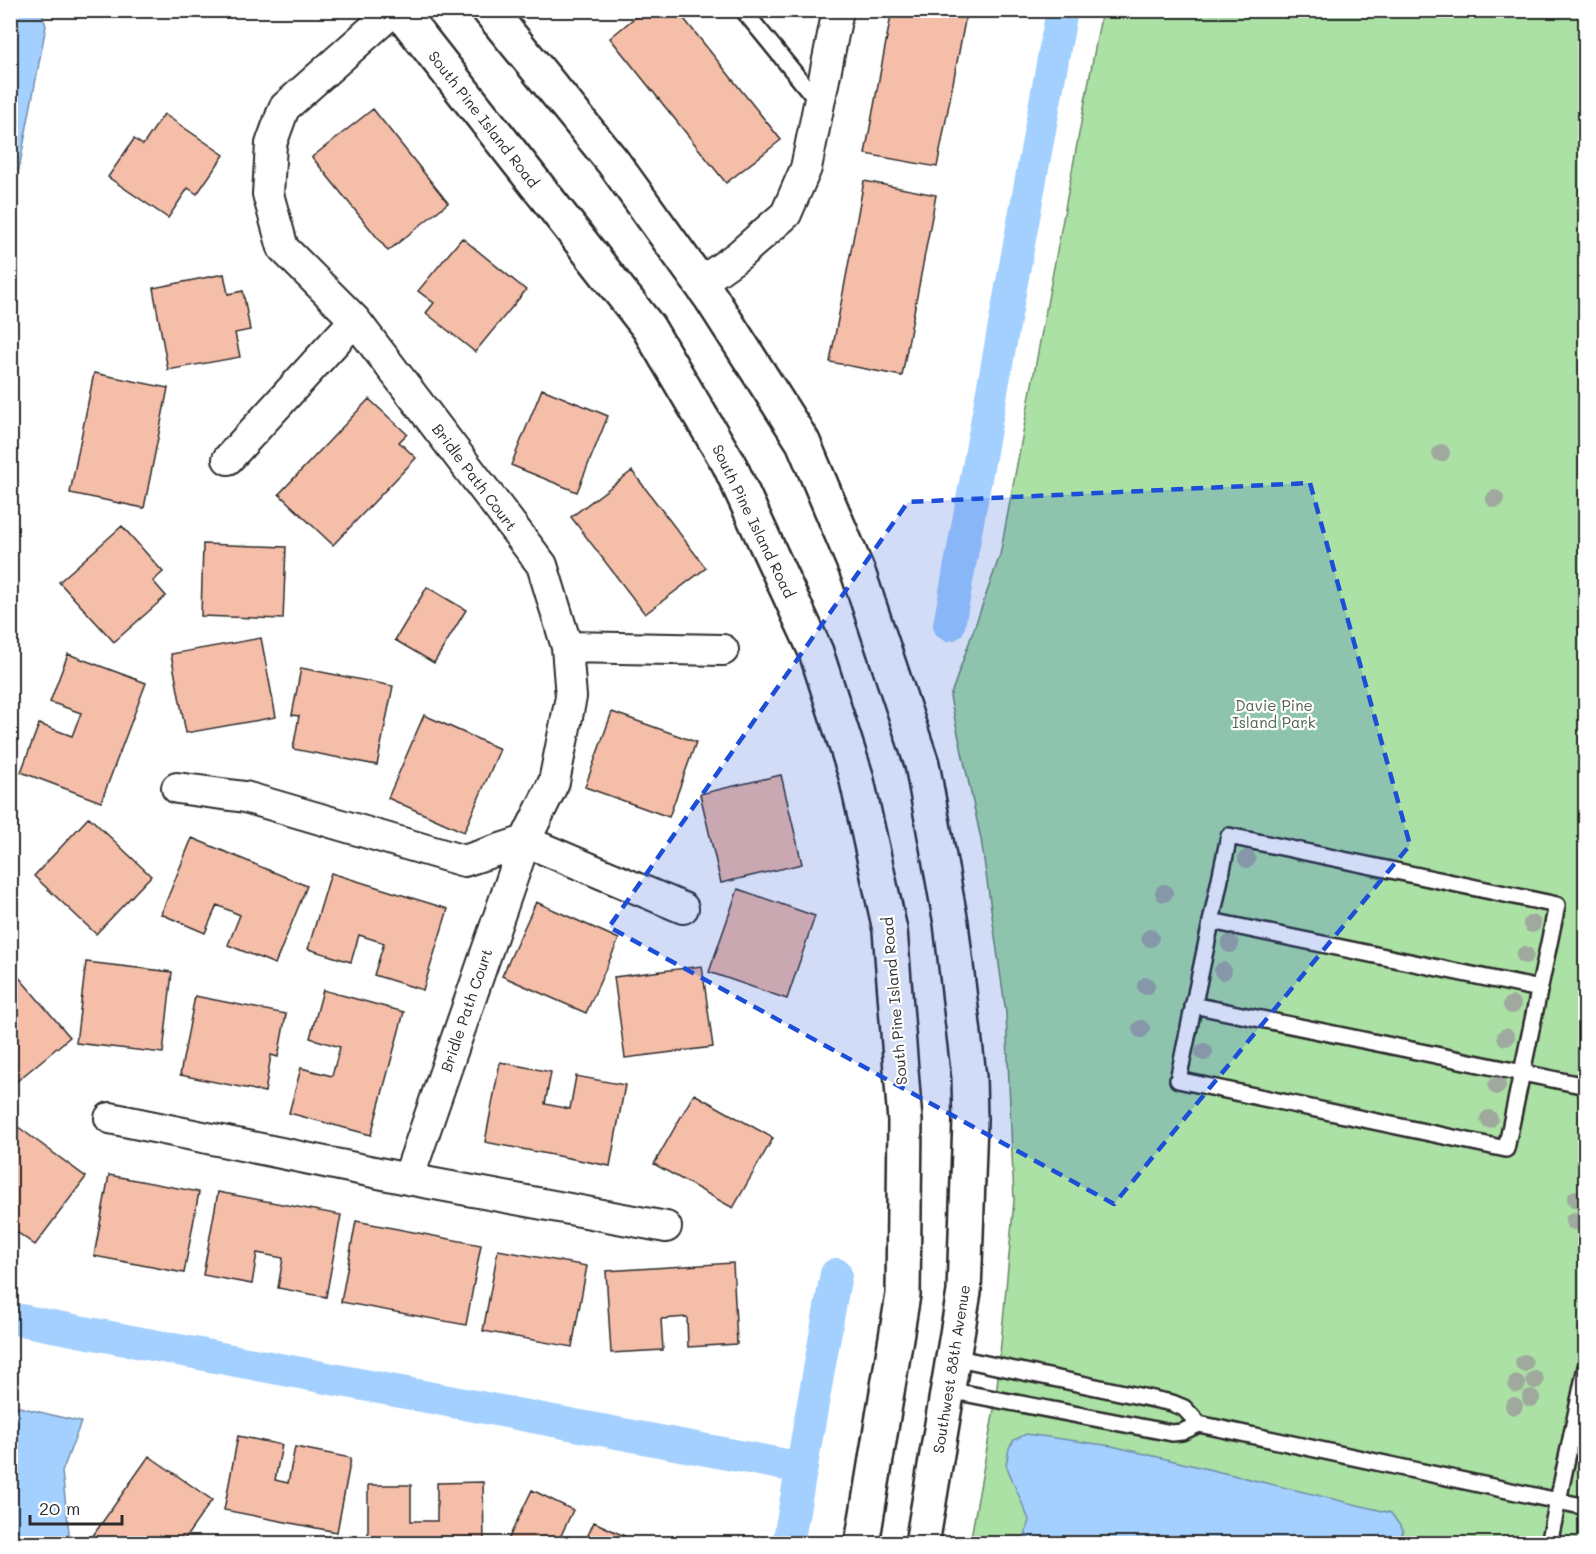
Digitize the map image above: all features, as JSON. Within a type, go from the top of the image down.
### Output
[{"type":"main road","name":"South Pine Island Road","points":[[399,10],[648,327],[729,464],[816,652],[856,776],[890,930],[905,1121],[903,1294],[862,1544]]},
{"type":"main road","points":[[489,10],[613,162],[700,283]]},
{"type":"main road","name":"Southwest 88th Avenue","points":[[700,283],[803,442],[859,575],[922,764],[951,922],[969,1077],[970,1121],[964,1292],[922,1544]]},
{"type":"street","name":"Bridle Path Court","points":[[394,10],[284,108],[271,144],[268,194],[283,248],[355,320],[542,565],[567,647],[571,697],[554,782],[525,841],[408,1179]]},
{"type":"street","points":[[700,283],[738,256],[786,214],[806,168],[838,10]]},
{"type":"street","points":[[228,459],[355,320]]},
{"type":"street","points":[[567,647],[723,650]]},
{"type":"street","points":[[177,788],[245,797],[464,861],[525,841],[683,908]]},
{"type":"street","points":[[110,1118],[408,1179],[666,1227]]},
{"type":"lane","points":[[743,10],[819,103]]},
{"type":"lane","points":[[1229,836],[1557,905],[1506,1149],[1178,1080],[1211,921],[1229,836]]},
{"type":"lane","points":[[1211,921],[1539,989]]},
{"type":"lane","points":[[1193,1005],[1586,1086]]},
{"type":"lane","points":[[953,1357],[1172,1403],[1184,1408],[1199,1424],[1586,1507]]},
{"type":"lane","points":[[1549,1544],[1586,1367]]},
{"type":"lane","points":[[948,1390],[1172,1432],[1182,1432],[1199,1424]]},
{"type":"highlighted area","points":[[1310,483],[1410,845],[1114,1204],[609,927],[908,502]]},
{"type":"green space","name":"Davie Pine Island Park","points":[[1102,11],[1585,11],[1585,1543],[970,1543],[996,1398],[1014,1200],[1006,1013],[981,839],[950,697],[1000,555]]},
{"type":"water","points":[[11,10],[41,11],[46,26],[11,211]]},
{"type":"water","points":[[11,1405],[81,1422],[62,1472],[69,1532],[67,1543],[11,1543]]},
{"type":"water","points":[[1026,1434],[1112,1446],[1391,1513],[1403,1530],[1398,1544],[1023,1543],[1029,1520],[1006,1465],[1009,1448],[1014,1440]]},
{"type":"building","points":[[644,10],[677,10],[781,140],[726,183],[610,38]]},
{"type":"building","points":[[892,10],[967,10],[937,167],[865,154]]},
{"type":"building","points":[[373,109],[448,203],[388,251],[312,157]]},
{"type":"building","points":[[164,114],[224,155],[197,194],[188,188],[168,218],[108,177],[134,139],[143,145]]},
{"type":"building","points":[[864,181],[936,195],[902,376],[830,362]]},
{"type":"building","points":[[462,238],[526,290],[475,352],[426,313],[434,303],[418,291]]},
{"type":"building","points":[[224,274],[228,294],[243,291],[250,330],[235,333],[240,357],[168,370],[153,288]]},
{"type":"building","points":[[94,373],[168,388],[144,508],[70,493]]},
{"type":"building","points":[[542,389],[608,416],[577,492],[511,465]]},
{"type":"building","points":[[369,399],[407,434],[399,442],[416,458],[333,545],[279,494]]},
{"type":"building","points":[[632,471],[706,568],[645,614],[571,517]]},
{"type":"building","points":[[122,526],[163,572],[153,581],[166,596],[114,642],[59,582]]},
{"type":"building","points":[[203,544],[286,547],[283,619],[201,616]]},
{"type":"building","points":[[427,587],[466,610],[434,663],[395,640]]},
{"type":"building","points":[[261,638],[276,717],[186,733],[171,654]]},
{"type":"building","points":[[68,654],[146,683],[101,802],[21,772],[39,724],[72,736],[81,713],[50,702]]},
{"type":"building","points":[[301,668],[393,686],[377,765],[293,749],[299,716],[292,715]]},
{"type":"building","points":[[612,712],[696,742],[669,817],[585,787]]},
{"type":"building","points":[[424,715],[500,749],[464,832],[388,798]]},
{"type":"building","points":[[781,775],[802,864],[721,883],[700,794]]},
{"type":"building","points":[[89,817],[151,876],[96,934],[34,876]]},
{"type":"building","points":[[192,838],[307,886],[275,964],[228,945],[240,915],[217,905],[205,933],[161,914]]},
{"type":"building","points":[[331,873],[448,909],[423,990],[374,975],[384,943],[359,935],[351,962],[308,949]]},
{"type":"building","points":[[738,889],[815,916],[787,999],[709,972]]},
{"type":"building","points":[[536,902],[619,939],[586,1013],[502,976]]},
{"type":"building","points":[[86,962],[172,972],[163,1053],[76,1043]]},
{"type":"building","points":[[702,966],[713,1047],[625,1058],[614,977]]},
{"type":"building","points":[[17,975],[70,1037],[10,1087],[10,981]]},
{"type":"building","points":[[323,990],[404,1012],[371,1135],[289,1113],[301,1068],[332,1076],[340,1047],[310,1038]]},
{"type":"building","points":[[195,996],[286,1014],[278,1057],[271,1055],[265,1092],[180,1075]]},
{"type":"building","points":[[500,1062],[551,1072],[545,1104],[570,1109],[576,1076],[625,1085],[610,1166],[485,1142]]},
{"type":"building","points":[[694,1094],[773,1138],[733,1208],[654,1164]]},
{"type":"building","points":[[10,1121],[86,1177],[35,1245],[10,1227]]},
{"type":"building","points":[[109,1175],[199,1192],[184,1273],[94,1256]]},
{"type":"building","points":[[218,1192],[341,1215],[326,1297],[278,1288],[283,1258],[257,1253],[252,1284],[203,1275]]},
{"type":"building","points":[[356,1221],[481,1245],[466,1325],[341,1302]]},
{"type":"building","points":[[498,1250],[587,1266],[572,1347],[483,1331]]},
{"type":"building","points":[[733,1263],[737,1344],[688,1347],[687,1317],[661,1319],[663,1350],[611,1353],[606,1271]]},
{"type":"building","points":[[238,1436],[282,1445],[275,1480],[288,1483],[295,1447],[351,1458],[337,1532],[224,1510]]},
{"type":"building","points":[[149,1456],[212,1500],[181,1544],[87,1544]]},
{"type":"building","points":[[483,1482],[484,1544],[368,1544],[368,1485],[411,1485],[411,1521],[437,1521],[437,1483]]},
{"type":"building","points":[[532,1490],[573,1510],[557,1544],[506,1544]]},
{"type":"building","points":[[594,1522],[635,1541],[634,1544],[584,1544]]},
{"type":"waterway","points":[[949,625],[1062,10]]},
{"type":"waterway","points":[[788,1544],[836,1274]]},
{"type":"waterway","points":[[10,1318],[802,1468]]}]
